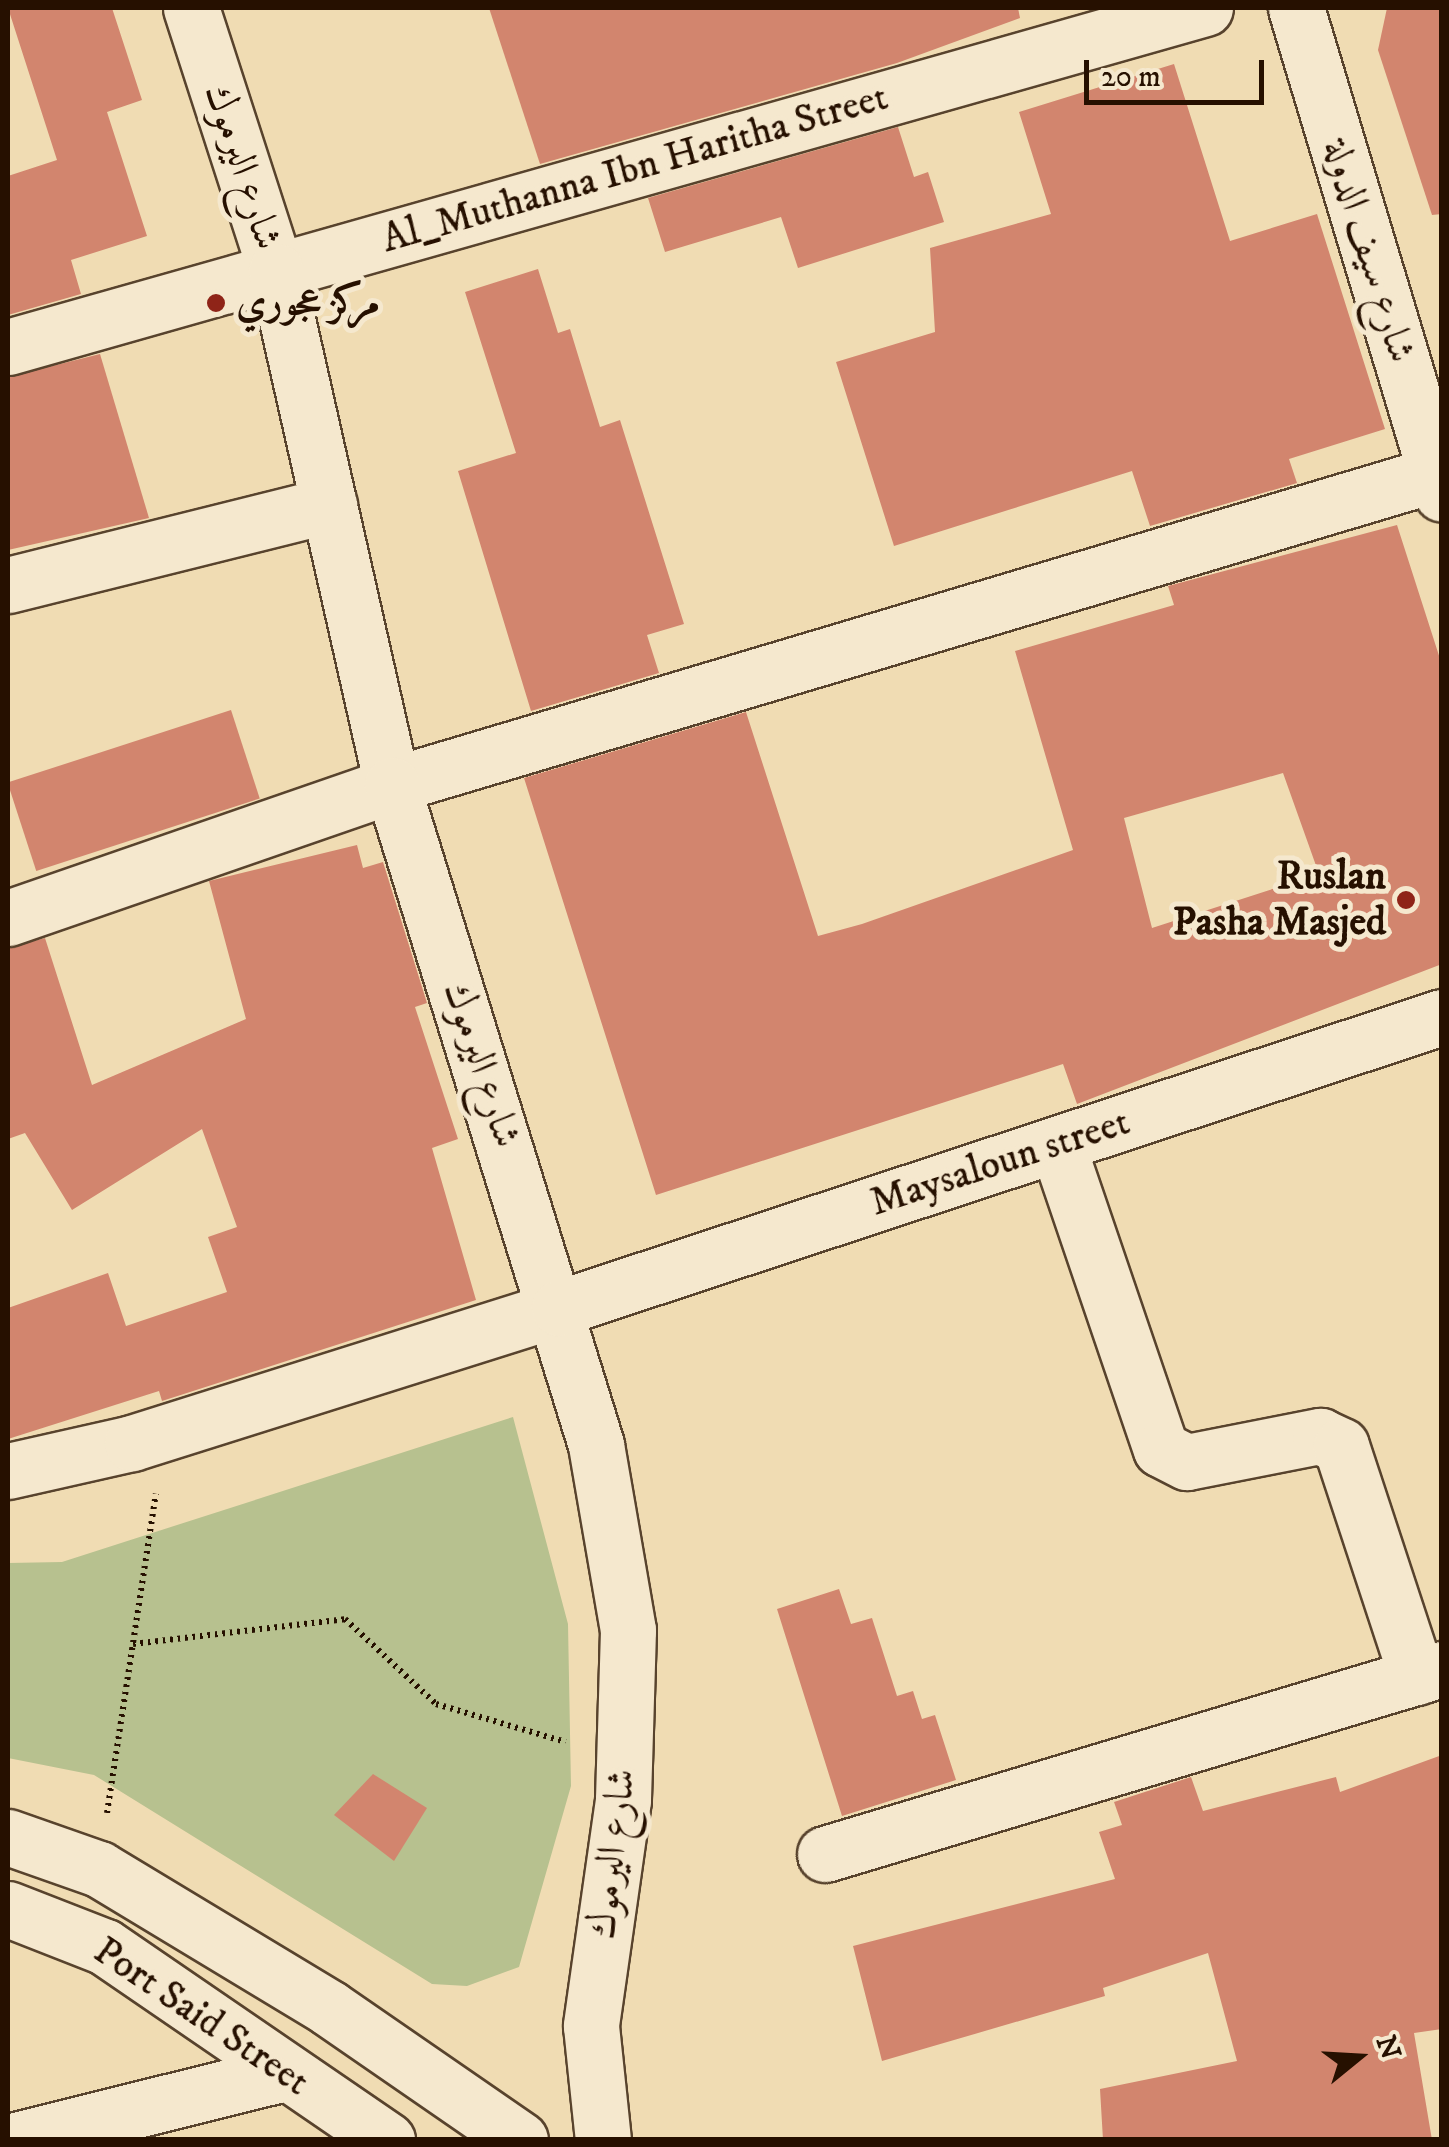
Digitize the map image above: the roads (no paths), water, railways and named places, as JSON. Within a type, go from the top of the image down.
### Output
[{"type":"street","name":"شارع اليرموك","points":[[191,8],[276,271],[392,785],[559,1308],[596,1445],[628,1630],[624,1760],[591,2026],[602,2140]]},
{"type":"street","name":"Al_Muthanna Ibn Haritha Street","points":[[8,346],[1205,8]]},
{"type":"street","name":"شارع سيف الدولة","points":[[1296,8],[1438,484]]},
{"type":"street","points":[[8,918],[392,785],[1438,484]]},
{"type":"street","points":[[8,585],[329,504]]},
{"type":"street","name":"Maysaloun street","points":[[8,1471],[165,1434],[1442,1017]]},
{"type":"street","points":[[825,1854],[1429,1673],[1341,1446],[1320,1436],[1186,1462],[1162,1449],[1057,1144]]},
{"type":"street","points":[[8,1837],[99,1868],[330,2008],[520,2140]]},
{"type":"street","name":"Port Said Street","points":[[8,1910],[106,1947],[386,2140]]},
{"type":"street","points":[[16,2140],[284,2073]]},
{"type":"place","name":"مركز عجوري","points":[[216,303]]},
{"type":"place","name":"Ruslan Pasha Masjed","points":[[1406,900]]}]
